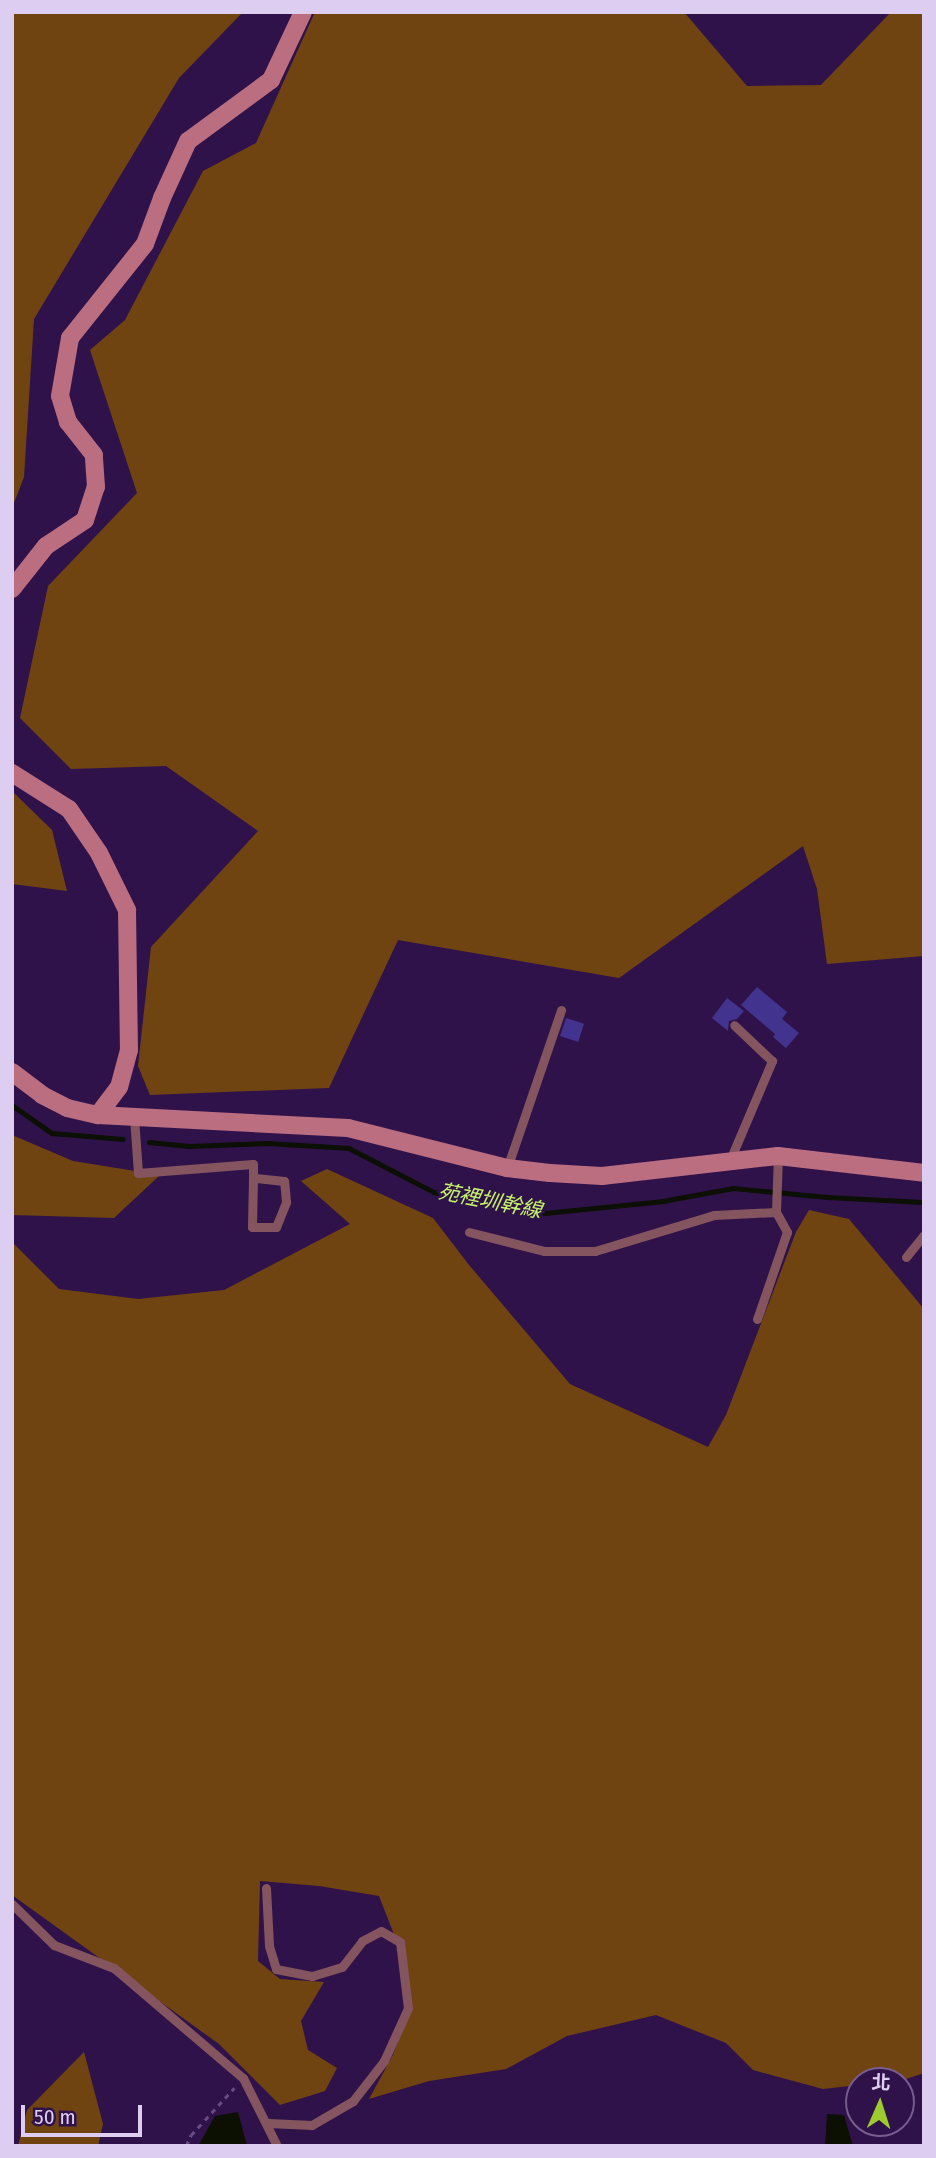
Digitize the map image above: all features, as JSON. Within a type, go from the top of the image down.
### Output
[{"type":"street","points":[[12,589],[46,545],[85,520],[96,487],[94,455],[68,422],[60,396],[70,338],[145,244],[188,141],[271,80],[303,12]]},
{"type":"street","points":[[12,774],[69,810],[99,853],[127,910],[129,1049],[119,1087],[98,1115]]},
{"type":"street","points":[[12,1072],[41,1095],[67,1108],[98,1115],[348,1128],[507,1168],[602,1175],[778,1156],[924,1173]]},
{"type":"lane","points":[[507,1168],[561,1010]]},
{"type":"lane","points":[[730,1160],[772,1061],[734,1025]]},
{"type":"lane","points":[[134,1117],[138,1173],[253,1164],[252,1227],[276,1227],[286,1202],[284,1181],[253,1178]]},
{"type":"lane","points":[[757,1319],[787,1232],[776,1212],[778,1156]]},
{"type":"lane","points":[[469,1232],[544,1251],[595,1251],[714,1215],[776,1212]]},
{"type":"lane","points":[[906,1257],[924,1235]]},
{"type":"lane","points":[[266,1888],[270,1946],[276,1969],[312,1976],[342,1967],[362,1941],[381,1931],[400,1942],[408,2008],[384,2061],[353,2101],[313,2125],[268,2123]]},
{"type":"lane","points":[[12,1904],[54,1945],[114,1968],[243,2078],[268,2123],[277,2146]]},
{"type":"path","points":[[186,2146],[191,2135],[243,2078]]},
{"type":"shaded area","points":[[12,12],[243,12],[179,78],[34,319],[24,477],[12,508]]},
{"type":"shaded area","points":[[315,12],[684,12],[747,86],[821,85],[891,12],[924,12],[924,956],[827,964],[817,889],[803,846],[619,978],[398,940],[329,1088],[150,1095],[138,1066],[151,947],[258,831],[166,766],[71,769],[20,718],[48,586],[137,493],[90,350],[125,320],[203,171],[256,143]]},
{"type":"shaded area","points":[[12,791],[52,830],[67,891],[12,884]]},
{"type":"shaded area","points":[[12,1135],[73,1161],[160,1175],[114,1218],[12,1215]]},
{"type":"shaded area","points":[[327,1169],[433,1218],[469,1265],[570,1384],[708,1447],[726,1415],[796,1232],[809,1210],[849,1219],[924,1309],[924,2073],[915,2076],[915,2067],[845,2067],[845,2087],[823,2089],[753,2070],[726,2043],[656,2015],[567,2036],[506,2069],[429,2081],[369,2099],[393,2055],[410,2011],[397,1942],[379,1896],[319,1886],[260,1881],[258,1961],[280,1979],[324,1982],[301,2021],[308,2050],[337,2068],[325,2091],[280,2105],[219,2044],[12,1895],[12,1242],[59,1289],[138,1299],[224,1290],[350,1224],[301,1181]]},
{"type":"shaded area","points":[[84,2052],[103,2124],[98,2146],[18,2146],[27,2110]]},
{"type":"shaded area","points":[[238,2112],[247,2146],[198,2146],[215,2116]]},
{"type":"shaded area","points":[[827,2114],[844,2115],[845,2137],[850,2137],[853,2146],[825,2146]]},
{"type":"building","points":[[757,987],[787,1012],[782,1019],[799,1033],[786,1048],[773,1037],[775,1034],[741,1005]]},
{"type":"building","points":[[727,998],[744,1011],[737,1019],[729,1021],[728,1031],[712,1018]]},
{"type":"building","points":[[566,1018],[584,1024],[578,1042],[560,1036]]},
{"type":"waterway","name":"苑裡圳幹線","points":[[12,1105],[52,1133],[123,1139]]},
{"type":"waterway","name":"苑裡圳幹線","points":[[149,1142],[189,1146],[267,1143],[349,1148],[434,1192],[545,1213],[663,1201],[733,1188],[923,1202]]}]
